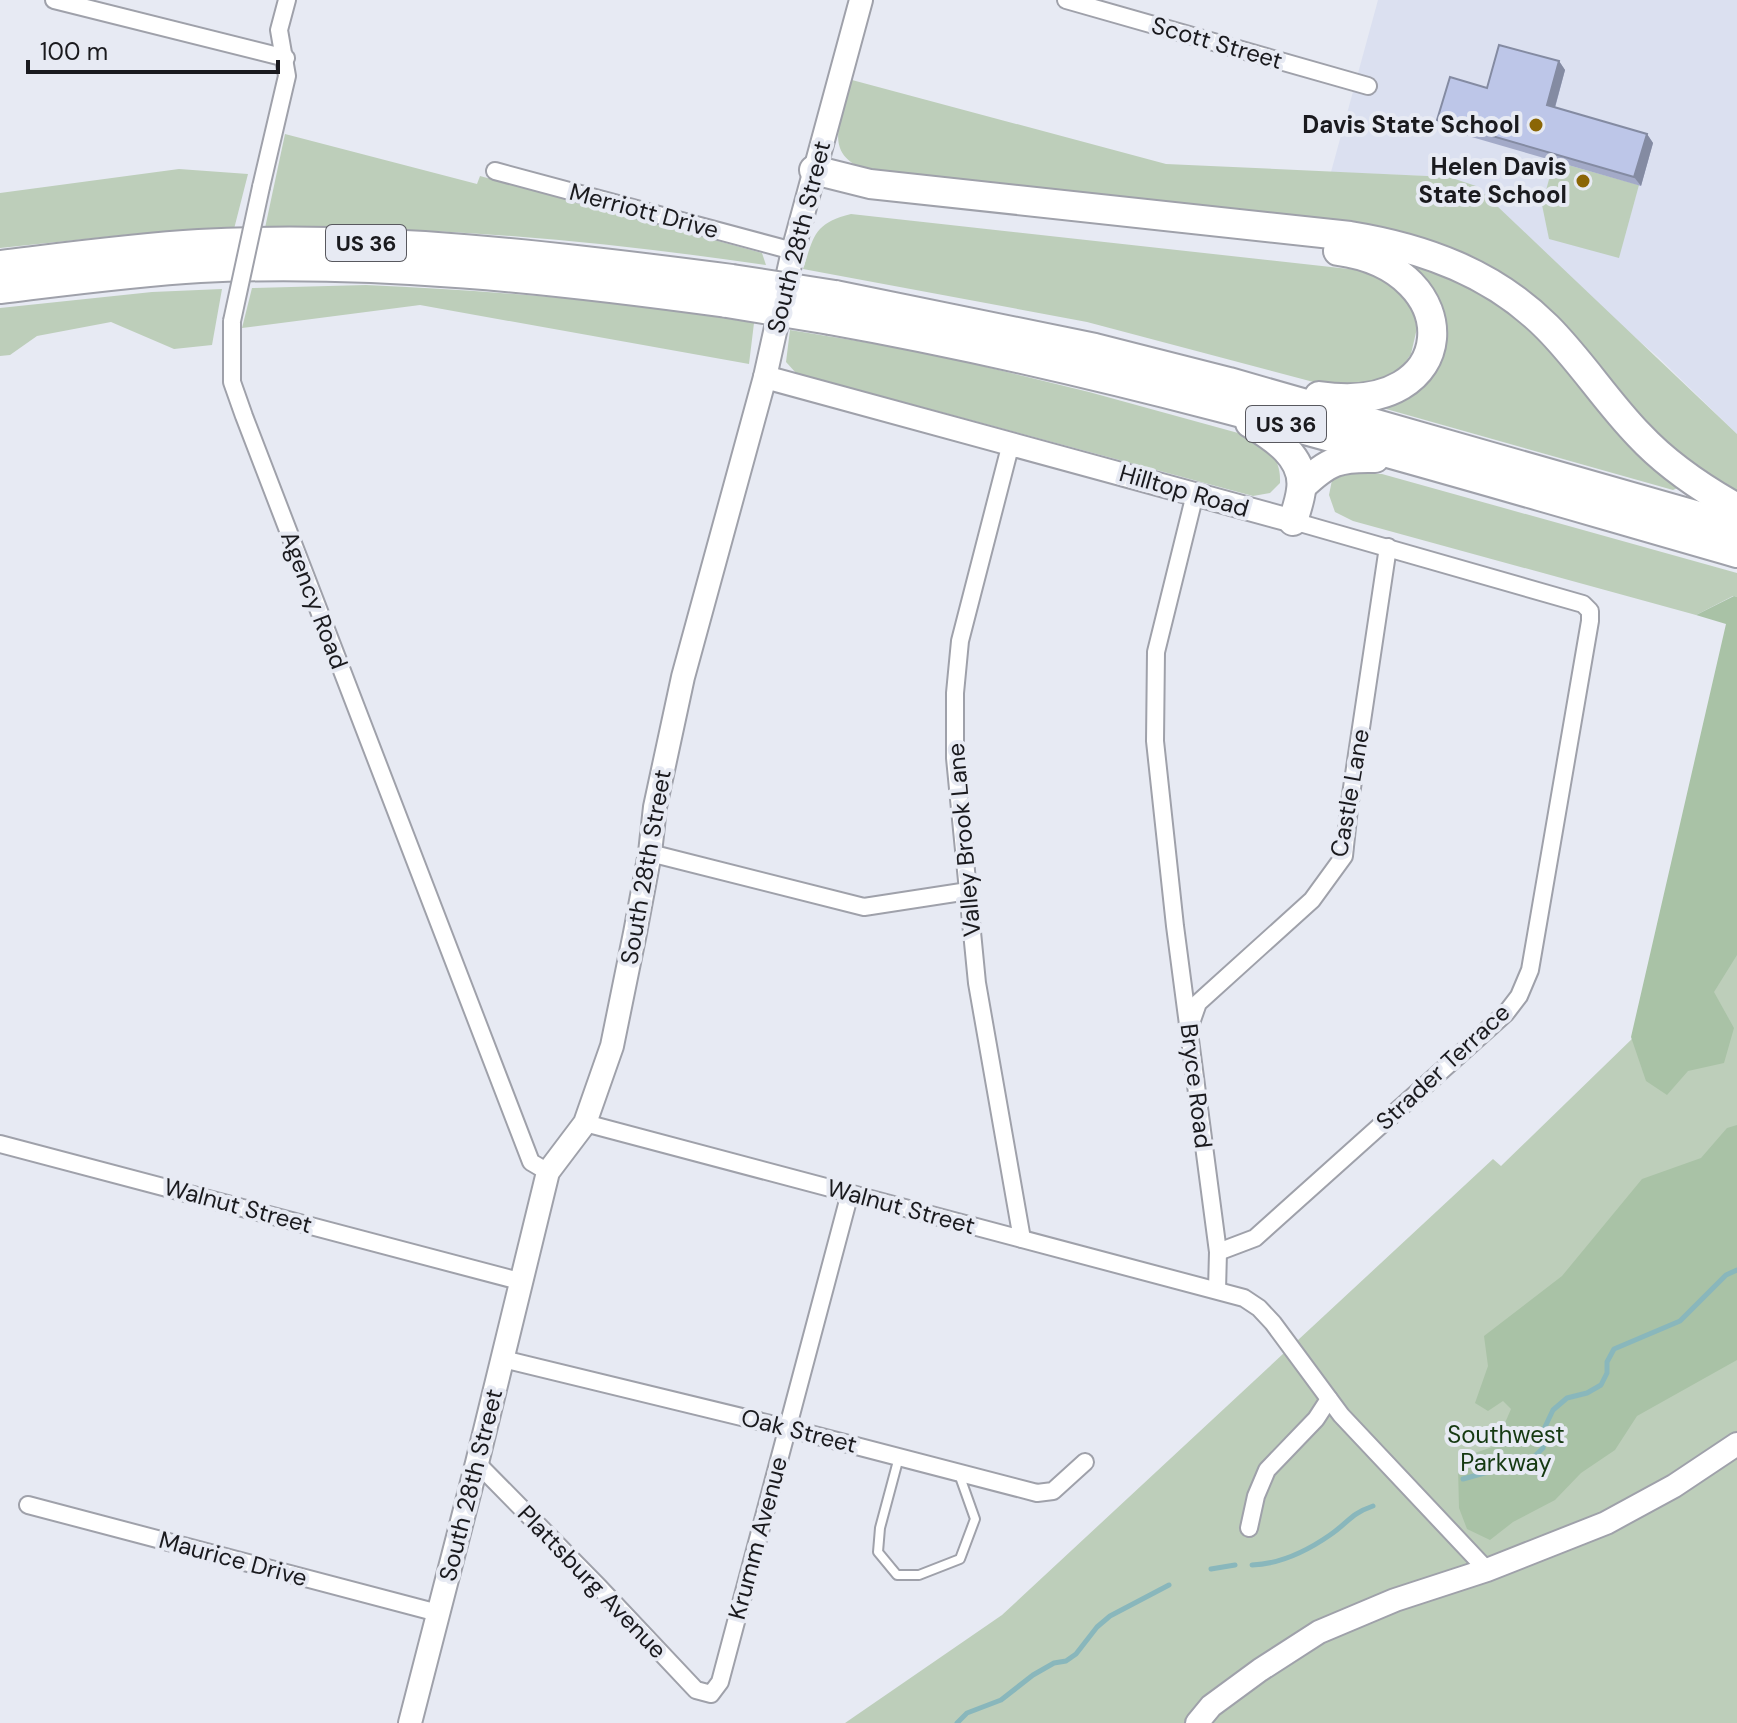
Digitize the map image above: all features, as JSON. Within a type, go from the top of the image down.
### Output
[{"type":"highway","points":[[812,179],[879,202],[1348,252],[1387,264],[1420,294],[1429,311],[1431,346],[1425,360],[1409,381],[1388,393],[1358,399],[1225,394]]},
{"type":"highway","points":[[812,179],[1339,234],[1396,243],[1434,255],[1467,270],[1522,305],[1566,347],[1639,435],[1670,465],[1706,491],[1737,508]]},
{"type":"highway","name":"US 36","points":[[0,265],[201,244],[322,242],[550,256],[832,308],[965,345],[1225,394],[1737,527]]},
{"type":"highway","name":"US 36","points":[[0,289],[132,273],[308,266],[387,268],[729,291]]},
{"type":"highway","points":[[1225,394],[1286,447],[1297,465],[1302,486],[1293,521]]},
{"type":"highway","name":"US 36","points":[[1225,394],[1413,460],[1737,553]]},
{"type":"highway","points":[[1302,486],[1332,461],[1354,457],[1413,460]]},
{"type":"street","points":[[54,0],[286,58]]},
{"type":"street","name":"Agency Road","points":[[287,0],[279,30],[287,76],[232,321],[232,382],[531,1162],[548,1172]]},
{"type":"street","name":"South 28th Street","points":[[410,1723],[523,1282],[548,1172],[585,1123],[612,1046],[650,853],[655,807],[683,677],[765,377],[793,251],[861,0]]},
{"type":"street","name":"Scott Street","points":[[1066,0],[1368,86]]},
{"type":"street","name":"Merriott Drive","points":[[495,171],[793,251]]},
{"type":"street","name":"Hilltop Road","points":[[765,377],[1388,547],[1583,604],[1590,611],[1590,621]]},
{"type":"street","name":"Valley Brook Lane","points":[[1011,443],[960,641],[955,693],[955,758],[977,983],[1022,1239]]},
{"type":"street","name":"Bryce Road","points":[[1195,494],[1156,652],[1155,741],[1171,896],[1218,1252],[1217,1290]]},
{"type":"street","name":"Castle Lane","points":[[1189,1028],[1198,1003],[1312,900],[1344,856],[1388,547]]},
{"type":"street","name":"Strader Terrace","points":[[1218,1252],[1255,1238],[1506,1013],[1519,996],[1530,970],[1590,621]]},
{"type":"street","points":[[650,853],[864,907],[968,891]]},
{"type":"street","name":"Walnut Street","points":[[585,1123],[1217,1290]]},
{"type":"street","name":"Walnut Street","points":[[0,1144],[523,1282]]},
{"type":"street","name":"Krumm Avenue","points":[[711,1694],[720,1682],[850,1193]]},
{"type":"street","points":[[1217,1290],[1244,1298],[1259,1308],[1329,1399],[1487,1570]]},
{"type":"street","name":"Oak Street","points":[[503,1359],[1037,1493],[1053,1491],[1085,1462]]},
{"type":"street","points":[[1249,1528],[1256,1496],[1267,1470],[1310,1427],[1329,1399]]},
{"type":"street","points":[[1197,1723],[1211,1706],[1319,1632],[1395,1600],[1487,1570],[1606,1523],[1674,1486],[1737,1444]]},
{"type":"street","name":"Plattsburg Avenue","points":[[477,1463],[696,1690],[711,1694]]},
{"type":"street","name":"Maurice Drive","points":[[28,1505],[438,1613]]},
{"type":"lane","points":[[899,1457],[880,1528],[878,1552],[897,1575],[919,1575],[960,1559],[975,1519],[959,1474]]},
{"type":"shaded area","name":"Helen Davis State School","points":[[1378,0],[1737,0],[1737,434],[1658,357],[1449,177],[1331,172]]},
{"type":"green space","points":[[852,80],[1166,164],[1449,177],[1476,186],[1737,434],[1737,493],[1700,471],[1657,435],[1560,322],[1515,282],[1463,255],[876,173],[858,167],[840,149],[839,125]]},
{"type":"green space","points":[[285,134],[477,184],[480,176],[762,253],[766,265],[516,236],[391,229],[265,228]]},
{"type":"green space","points":[[1554,161],[1639,185],[1619,258],[1549,239],[1542,205]]},
{"type":"green space","points":[[179,169],[248,174],[234,229],[133,234],[0,248],[0,193]]},
{"type":"green space","points":[[851,214],[1358,270],[1391,283],[1411,303],[1417,328],[1411,354],[1400,370],[1360,389],[1321,384],[1087,322],[803,269],[817,232],[829,222]]},
{"type":"green space","points":[[1396,255],[1488,297],[1535,328],[1682,486],[1673,490],[1379,407],[1438,355],[1445,324],[1435,296]]},
{"type":"green space","points":[[366,285],[561,298],[754,323],[749,364],[420,305],[242,328],[252,288]]},
{"type":"green space","points":[[222,289],[212,345],[174,349],[111,322],[37,336],[10,355],[0,356],[0,308],[152,292]]},
{"type":"green space","points":[[790,330],[925,352],[1089,392],[1249,436],[1276,461],[1280,483],[1270,493],[1253,496],[796,373],[786,362]]},
{"type":"green space","points":[[1351,473],[1382,474],[1737,573],[1737,597],[1733,596],[1696,615],[1353,521],[1335,512],[1329,495],[1332,480]]},
{"type":"green space","points":[[1737,597],[1737,955],[1714,992],[1734,1028],[1724,1063],[1688,1071],[1667,1095],[1646,1081],[1631,1037],[1726,624],[1696,615]]},
{"type":"green space","name":"Southwest Parkway","points":[[1737,937],[1737,1723],[845,1723],[1002,1615],[1493,1159],[1501,1166]]},
{"type":"green space","points":[[1737,1125],[1737,1360],[1637,1416],[1615,1450],[1581,1473],[1555,1500],[1513,1522],[1490,1540],[1467,1529],[1459,1508],[1458,1467],[1472,1454],[1495,1446],[1511,1409],[1503,1401],[1488,1411],[1475,1403],[1488,1366],[1484,1336],[1562,1276],[1642,1179],[1701,1158],[1727,1128]]},
{"type":"building","points":[[1499,45],[1559,61],[1547,105],[1647,134],[1634,177],[1437,120],[1450,77],[1487,88]]},
{"type":"waterway","points":[[1463,1479],[1531,1460],[1543,1448],[1544,1429],[1553,1410],[1567,1398],[1587,1393],[1601,1385],[1614,1349],[1680,1321],[1726,1275],[1737,1270]]},
{"type":"waterway","points":[[1252,1565],[1273,1562],[1303,1551],[1330,1535],[1354,1515],[1373,1506]]},
{"type":"waterway","points":[[1211,1569],[1235,1565]]},
{"type":"waterway","points":[[957,1723],[967,1713],[1001,1700],[1054,1663],[1066,1661],[1110,1616],[1169,1585]]},
{"type":"place","name":"Davis State School","points":[[1536,125]]},
{"type":"place","name":"Helen Davis State School","points":[[1583,181]]}]
